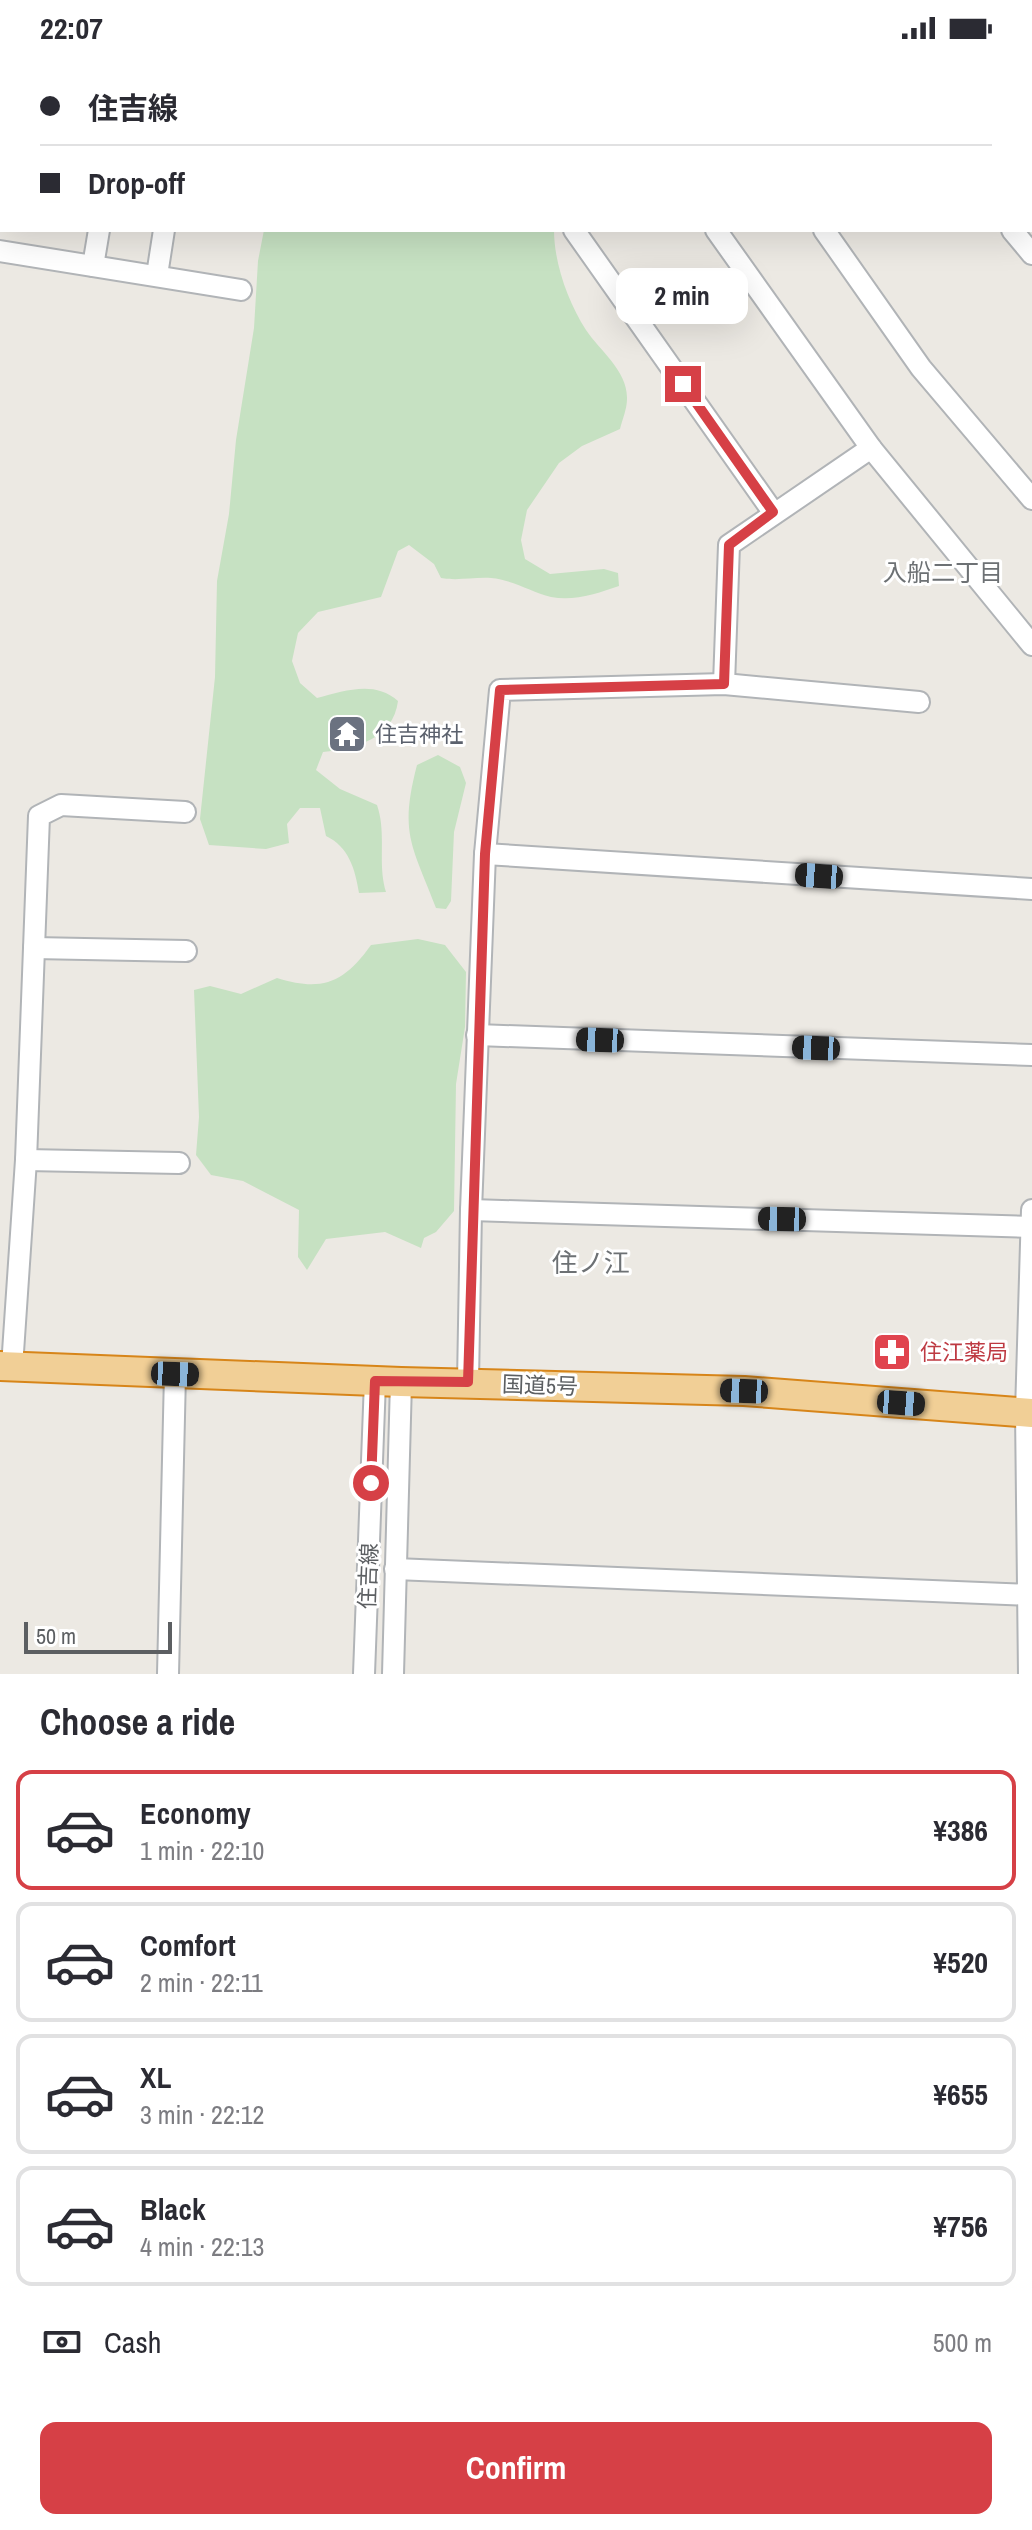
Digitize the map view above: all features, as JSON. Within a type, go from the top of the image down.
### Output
[{"type":"highway","name":"国道5号","points":[[6,1366],[388,1382],[744,1391],[1029,1412]]},
{"type":"street","points":[[93,266],[99,232]]},
{"type":"street","points":[[157,275],[164,232]]},
{"type":"street","points":[[575,232],[773,512]]},
{"type":"street","points":[[717,232],[871,448],[1032,645]]},
{"type":"street","points":[[825,232],[921,368],[1032,499]]},
{"type":"street","points":[[1014,232],[1032,254]]},
{"type":"street","points":[[0,251],[241,290]]},
{"type":"street","points":[[724,684],[729,545],[773,512],[871,448]]},
{"type":"street","points":[[468,1382],[471,1210],[485,854],[500,690],[724,684],[919,702]]},
{"type":"street","points":[[6,1366],[26,1160],[39,816],[61,805],[185,812]]},
{"type":"street","points":[[485,854],[1032,889]]},
{"type":"street","points":[[34,948],[186,951]]},
{"type":"street","points":[[477,1035],[1032,1055]]},
{"type":"street","points":[[26,1160],[179,1163]]},
{"type":"street","points":[[471,1210],[1031,1227]]},
{"type":"street","points":[[1029,1674],[1032,1210]]},
{"type":"street","points":[[168,1674],[175,1374]]},
{"type":"street","name":"住吉線","points":[[388,1382],[395,1569],[393,1674]]},
{"type":"street","name":"住吉線","points":[[364,1674],[388,1382]]},
{"type":"street","points":[[395,1569],[1031,1595]]},
{"type":"green space","points":[[264,232],[554,232],[559,269],[573,307],[586,330],[618,370],[626,389],[627,403],[620,429],[582,446],[559,463],[527,510],[521,540],[525,559],[550,574],[604,569],[618,573],[619,586],[585,596],[560,598],[499,579],[441,578],[434,564],[409,545],[398,551],[381,597],[318,612],[298,633],[292,661],[300,683],[317,698],[349,690],[369,689],[398,701],[395,714],[381,733],[348,748],[323,752],[316,770],[340,789],[377,805],[386,892],[359,893],[350,860],[340,846],[326,836],[320,808],[300,808],[287,824],[289,843],[266,849],[209,845],[200,819],[215,677],[217,581],[254,328],[258,261]]},
{"type":"green space","points":[[438,755],[460,767],[466,783],[454,832],[451,901],[446,909],[436,908],[415,853],[409,824],[417,765]]},
{"type":"green space","points":[[418,939],[445,945],[466,972],[465,1027],[456,1084],[454,1211],[436,1232],[424,1238],[421,1248],[385,1232],[326,1239],[307,1270],[298,1257],[299,1210],[243,1181],[211,1175],[196,1155],[199,1117],[194,990],[210,986],[241,994],[277,978],[319,984],[341,976],[371,945]]},
{"type":"place","name":"住吉神社","points":[[347,734]]},
{"type":"place","name":"住江薬局","points":[[892,1352]]},
{"type":"district","name":"入船二丁目","points":[[943,572]]},
{"type":"district","name":"住ノ江","points":[[591,1262]]},
{"type":"route","points":[[371,1483],[375,1381],[468,1382],[471,1210],[485,854],[500,690],[724,684],[729,545],[773,512],[683,384]]}]
